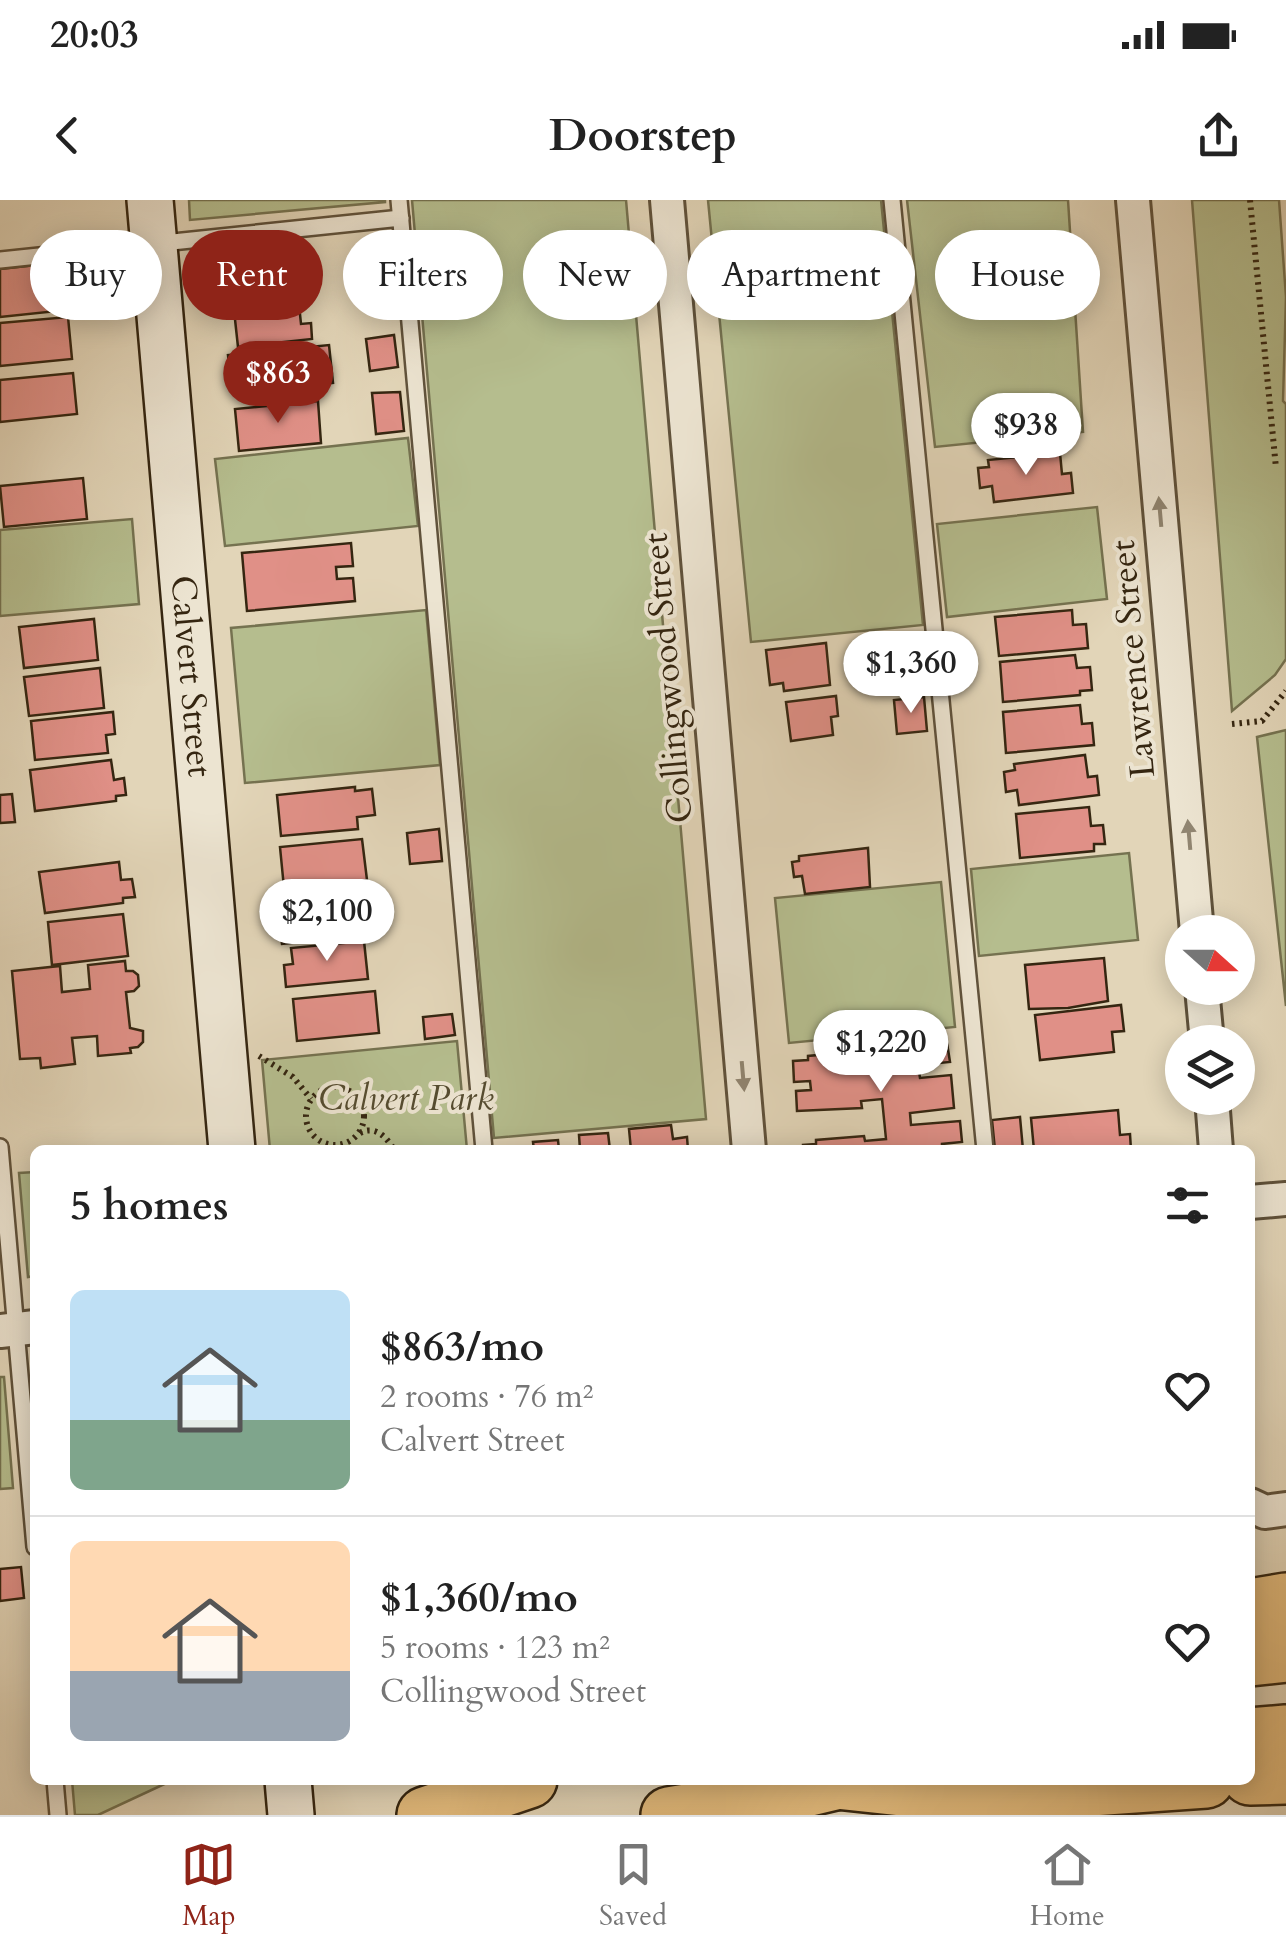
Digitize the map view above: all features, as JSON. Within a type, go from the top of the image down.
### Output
[{"type":"highway","points":[[1255,1606],[1286,1601]]},
{"type":"highway","points":[[1255,1657],[1286,1654]]},
{"type":"highway","points":[[1255,1736],[1286,1733]]},
{"type":"highway","points":[[1255,1777],[1286,1776]]},
{"type":"highway","points":[[425,1815],[514,1785]]},
{"type":"highway","points":[[669,1815],[819,1785]]},
{"type":"highway","points":[[882,1785],[978,1796],[1135,1785]]},
{"type":"street","name":"Calvert Street","points":[[150,200],[153,230]]},
{"type":"street","name":"Collingwood Street","points":[[667,200],[749,1145]]},
{"type":"street","name":"Lawrence Street","points":[[1133,200],[1196,915]]},
{"type":"street","name":"Calvert Street","points":[[161,320],[232,1145]]},
{"type":"street","points":[[1213,1115],[1216,1145]]},
{"type":"street","points":[[1255,1201],[1286,1198]]},
{"type":"street","points":[[1255,1508],[1265,1512],[1286,1509]]},
{"type":"street","points":[[288,1785],[290,1815]]},
{"type":"lane","points":[[399,200],[484,1145]]},
{"type":"lane","points":[[892,200],[985,1145]]},
{"type":"lane","points":[[162,244],[401,218]]},
{"type":"lane","points":[[0,260],[30,257]]},
{"type":"lane","points":[[0,1147],[30,1486]]},
{"type":"lane","points":[[55,1785],[58,1815]]},
{"type":"path","points":[[1250,200],[1276,468]]},
{"type":"path","points":[[1232,724],[1262,721],[1286,691]]},
{"type":"path","points":[[255,1054],[293,1077],[312,1099]]},
{"type":"path","points":[[329,1145],[314,1136],[306,1118],[312,1099],[328,1088],[348,1090],[362,1104],[363,1125],[358,1134]]},
{"type":"path","points":[[343,1145],[358,1134],[374,1130],[391,1145]]},
{"type":"green space","points":[[189,200],[385,200],[385,202],[190,220]]},
{"type":"green space","points":[[412,200],[626,200],[629,230],[523,230],[523,320],[636,320],[706,1119],[494,1138],[422,320],[503,320],[503,230],[415,230]]},
{"type":"green space","points":[[708,200],[881,200],[884,230],[711,230]]},
{"type":"green space","points":[[907,200],[1068,200],[1070,230],[935,230],[935,320],[1076,320],[1083,432],[935,447],[915,271],[915,230],[910,230]]},
{"type":"green space","points":[[1192,200],[1279,200],[1286,297],[1286,659],[1275,675],[1232,711]]},
{"type":"green space","points":[[720,320],[893,320],[923,625],[751,642]]},
{"type":"green space","points":[[408,438],[418,526],[225,546],[215,459]]},
{"type":"green space","points":[[1097,507],[1107,599],[947,617],[937,524]]},
{"type":"green space","points":[[132,519],[139,604],[0,616],[0,530]]},
{"type":"green space","points":[[426,610],[440,765],[245,783],[231,628]]},
{"type":"green space","points":[[1286,730],[1286,1006],[1257,737]]},
{"type":"green space","points":[[1129,853],[1138,940],[979,956],[971,869]]},
{"type":"green space","points":[[941,882],[955,1027],[789,1043],[775,898]]},
{"type":"green space","name":"Calvert Park","points":[[457,1041],[467,1145],[270,1145],[262,1060]]},
{"type":"green space","points":[[30,1172],[28,1277],[19,1173]]},
{"type":"green space","points":[[0,1377],[4,1377],[13,1488],[0,1489]]},
{"type":"green space","points":[[72,1785],[162,1785],[98,1815],[75,1815]]},
{"type":"building","points":[[30,266],[30,314],[0,317],[0,269]]},
{"type":"building","points":[[68,320],[72,359],[0,366],[0,323]]},
{"type":"building","points":[[235,320],[311,323],[312,339],[238,347]]},
{"type":"building","points":[[394,335],[398,367],[370,371],[366,339]]},
{"type":"building","points":[[329,345],[333,383],[314,385],[315,391],[241,399],[239,381],[231,381],[228,355]]},
{"type":"building","points":[[73,373],[77,414],[0,422],[0,380]]},
{"type":"building","points":[[400,392],[404,431],[376,434],[372,393]]},
{"type":"building","points":[[318,401],[321,443],[239,451],[235,409]]},
{"type":"building","points":[[1060,453],[1062,474],[1071,473],[1073,493],[994,502],[992,486],[980,488],[978,468],[989,467],[988,460]]},
{"type":"building","points":[[83,478],[87,519],[4,527],[0,486]]},
{"type":"building","points":[[351,543],[353,566],[336,567],[337,579],[353,578],[355,601],[247,611],[242,553]]},
{"type":"building","points":[[1072,610],[1073,625],[1086,624],[1088,648],[999,656],[995,617]]},
{"type":"building","points":[[94,619],[98,660],[24,668],[19,627]]},
{"type":"building","points":[[826,643],[830,685],[784,691],[783,683],[770,685],[766,650]]},
{"type":"building","points":[[1075,655],[1077,668],[1090,667],[1092,690],[1080,691],[1080,695],[1003,702],[1000,662]]},
{"type":"building","points":[[100,668],[104,708],[29,716],[24,677]]},
{"type":"building","points":[[836,696],[838,716],[831,717],[833,735],[791,741],[786,702]]},
{"type":"building","points":[[924,697],[927,731],[897,734],[894,700]]},
{"type":"building","points":[[1080,705],[1082,724],[1092,723],[1094,745],[1006,753],[1003,712]]},
{"type":"building","points":[[113,712],[115,734],[106,735],[108,753],[35,760],[31,721]]},
{"type":"building","points":[[1085,755],[1088,777],[1097,776],[1099,795],[1019,805],[1017,790],[1006,792],[1004,772],[1015,770],[1014,764]]},
{"type":"building","points":[[111,760],[114,780],[124,778],[126,795],[116,796],[116,801],[35,811],[30,770]]},
{"type":"building","points":[[355,787],[355,791],[372,789],[375,815],[357,817],[358,829],[281,836],[277,795]]},
{"type":"building","points":[[12,794],[15,822],[0,823],[0,795]]},
{"type":"building","points":[[1089,807],[1091,826],[1103,825],[1105,844],[1094,844],[1094,851],[1020,858],[1016,814]]},
{"type":"building","points":[[439,829],[442,861],[410,864],[407,833]]},
{"type":"building","points":[[362,839],[367,880],[284,888],[280,847]]},
{"type":"building","points":[[868,848],[870,887],[805,894],[802,876],[794,877],[792,862],[799,861],[799,856]]},
{"type":"building","points":[[119,862],[121,880],[132,879],[135,897],[123,898],[123,903],[45,913],[39,872]]},
{"type":"building","points":[[370,890],[374,935],[282,944],[279,921],[286,920],[287,898]]},
{"type":"building","points":[[123,914],[128,956],[52,965],[48,922]]},
{"type":"building","points":[[364,941],[368,979],[286,987],[284,965],[293,964],[291,948]]},
{"type":"building","points":[[1104,958],[1108,1001],[1029,1009],[1025,965]]},
{"type":"building","points":[[125,961],[126,971],[138,975],[139,986],[126,992],[130,1028],[143,1031],[143,1042],[138,1047],[130,1048],[131,1053],[98,1056],[97,1036],[72,1038],[75,1064],[41,1068],[40,1058],[20,1059],[12,971],[60,966],[62,992],[90,989],[88,965]]},
{"type":"building","points":[[375,991],[379,1033],[297,1041],[293,999]]},
{"type":"building","points":[[1121,1005],[1124,1031],[1112,1032],[1114,1052],[1040,1060],[1035,1015]]},
{"type":"building","points":[[452,1014],[455,1035],[425,1039],[423,1017]]},
{"type":"building","points":[[947,1043],[950,1062],[918,1065],[920,1078],[951,1075],[954,1108],[910,1113],[911,1125],[960,1121],[962,1142],[803,1145],[816,1144],[816,1140],[864,1136],[865,1141],[886,1139],[882,1099],[861,1101],[862,1108],[797,1111],[796,1091],[811,1090],[810,1081],[794,1082],[793,1061],[808,1060],[808,1056]]},
{"type":"building","points":[[1118,1110],[1120,1135],[1130,1134],[1131,1145],[1034,1145],[1031,1118]]},
{"type":"building","points":[[1020,1117],[1023,1145],[994,1145],[992,1120]]},
{"type":"building","points":[[671,1125],[673,1139],[687,1137],[688,1145],[631,1145],[629,1129]]},
{"type":"building","points":[[608,1133],[609,1145],[580,1145],[579,1135]]},
{"type":"building","points":[[558,1140],[558,1145],[533,1145],[533,1142]]},
{"type":"building","points":[[21,1567],[24,1598],[0,1601],[0,1569]]}]
